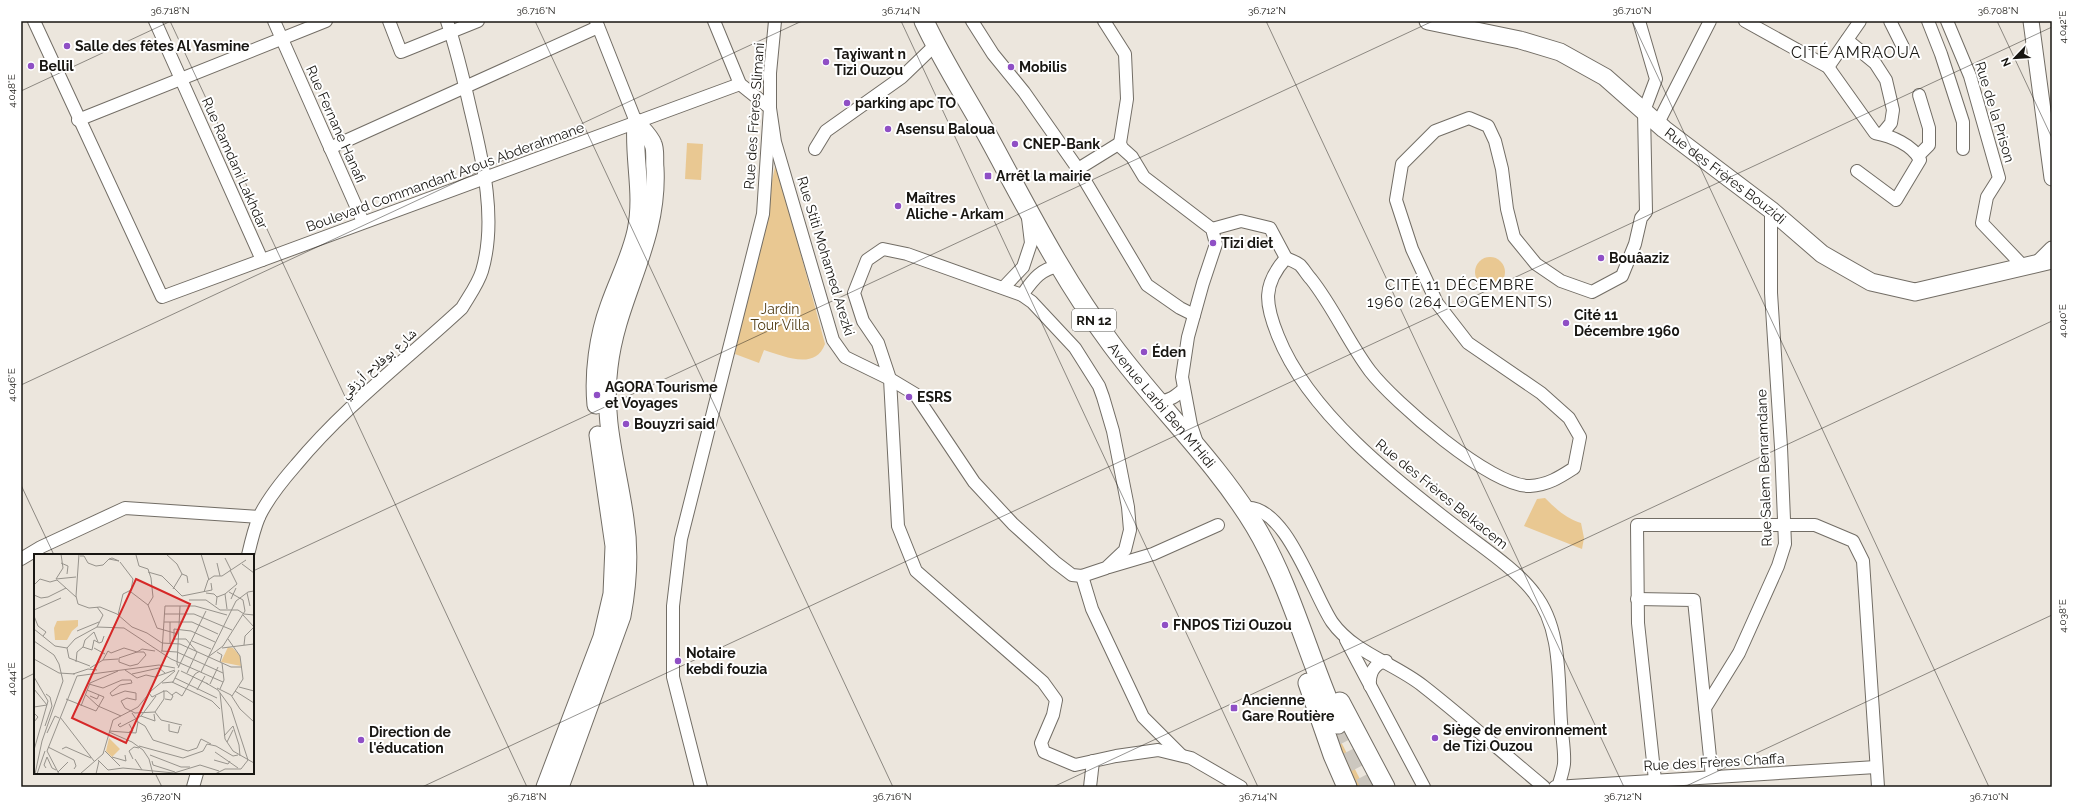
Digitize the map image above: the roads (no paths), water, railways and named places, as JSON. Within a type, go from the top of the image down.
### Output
[{"type":"main road","name":"Avenue Larbi Ben M'Hidi","points":[[913,21],[937,55],[981,124],[1059,266],[1112,346],[1201,452],[1244,508],[1274,561],[1290,585],[1341,706],[1385,787]]},
{"type":"main road","name":"Avenue Larbi Ben M'Hidi","points":[[924,21],[937,55]]},
{"type":"main road","name":"Avenue Larbi Ben M'Hidi","points":[[931,21],[942,46],[937,55]]},
{"type":"main road","name":"Rue des Frères Bouzidi","points":[[1428,21],[1520,40],[1560,52],[1605,77],[1658,124],[1771,210],[1822,254],[1872,282],[1915,292],[2036,264]]},
{"type":"main road","points":[[545,787],[602,637],[612,594],[614,546],[598,432],[595,396],[596,368],[609,306],[628,260],[636,231],[640,205],[639,178],[634,144],[636,122]]},
{"type":"main road","points":[[560,787],[622,616],[626,596],[627,546],[625,519],[608,430],[606,397],[609,366],[622,308],[650,231],[654,204],[653,144],[636,122]]},
{"type":"main road","name":"Avenue Larbi Ben M'Hidi","points":[[1274,561],[1338,724]]},
{"type":"main road","name":"Avenue Larbi Ben M'Hidi","points":[[1274,561],[1275,580],[1316,708],[1347,787]]},
{"type":"street","points":[[34,21],[78,120],[326,21]]},
{"type":"street","name":"Rue Ramdani Lakhdar","points":[[155,21],[262,260]]},
{"type":"street","name":"Rue Fernane Hanafi","points":[[274,21],[363,222]]},
{"type":"street","points":[[389,21],[401,52],[478,21]]},
{"type":"street","name":"شارع بوفلاح أرزقي","points":[[248,554],[259,517],[272,496],[313,444],[358,400],[462,308],[482,272],[487,247],[488,217],[482,158],[447,21]]},
{"type":"street","points":[[714,21],[740,84],[770,108]]},
{"type":"street","name":"Rue des Frères Slimani","points":[[701,787],[673,677],[673,606],[681,539],[763,214],[770,108],[770,72],[776,21]]},
{"type":"street","points":[[972,21],[993,54],[1024,92],[1078,169],[1147,285],[1180,308],[1194,314]]},
{"type":"street","points":[[1104,21],[1125,54],[1127,99],[1120,143],[1122,148],[1132,157],[1144,177],[1212,229],[1216,244],[1188,337],[1182,378],[1191,425],[1201,452]]},
{"type":"street","points":[[1212,229],[1241,221],[1270,228],[1286,258],[1299,265],[1318,288],[1370,371],[1402,405],[1444,440],[1485,469],[1513,482],[1529,486],[1554,481],[1574,468],[1580,437],[1569,418],[1542,393],[1468,343],[1437,303],[1412,249],[1396,200],[1402,164],[1435,131],[1469,118],[1488,126],[1495,141],[1502,169],[1507,209],[1514,237],[1536,264],[1561,281],[1592,292],[1622,276],[1635,244],[1641,218],[1646,212],[1644,111],[1656,79],[1639,21]]},
{"type":"street","points":[[1658,124],[1710,21]]},
{"type":"street","points":[[1744,21],[1828,68],[1875,133],[1889,136],[1908,147],[1918,156],[1920,160],[1896,200],[1857,170]]},
{"type":"street","points":[[1828,68],[1860,21]]},
{"type":"street","points":[[1890,21],[1903,47]]},
{"type":"street","points":[[1928,21],[1941,54],[1963,122],[1963,149]]},
{"type":"street","name":"Rue de la Prison","points":[[1947,21],[1970,76],[1999,178],[1987,197],[1982,223],[2036,264]]},
{"type":"street","points":[[2031,21],[2052,178]]},
{"type":"street","points":[[330,148],[465,87],[597,24],[636,122]]},
{"type":"street","points":[[1847,40],[1875,63],[1886,80],[1892,110],[1891,123],[1882,134]]},
{"type":"street","points":[[815,149],[826,131],[937,55]]},
{"type":"street","name":"Boulevard Commandant Arous Abderahmane","points":[[78,120],[162,297],[363,222],[484,180],[740,84]]},
{"type":"street","points":[[1918,156],[1929,145],[1929,128],[1919,95]]},
{"type":"street","name":"Rue Stiti Mohamed Arezki","points":[[770,108],[776,142],[833,340],[844,357],[890,379],[915,394],[974,482],[1013,524],[1055,562],[1072,575],[1082,576]]},
{"type":"street","points":[[1078,169],[1120,143]]},
{"type":"street","points":[[1004,287],[1023,267],[1031,243],[1026,208]]},
{"type":"street","name":"Rue Salem Benramdane","points":[[1705,708],[1739,653],[1778,566],[1785,544],[1781,447],[1771,293],[1771,210]]},
{"type":"street","points":[[1106,568],[1126,550],[1130,530],[1128,507],[1113,431],[1099,386],[1075,348],[1032,302],[1022,294],[907,254],[883,249],[867,260],[854,293],[863,321],[878,343],[890,379],[898,526],[916,571],[1043,682],[1056,700],[1053,715],[1041,743],[1044,752],[1075,765],[1158,750],[1191,758],[1241,787]]},
{"type":"street","points":[[2036,264],[2052,249]]},
{"type":"street","name":"Rue des Frères Belkacem","points":[[1286,258],[1274,271],[1269,285],[1267,299],[1272,321],[1286,356],[1316,400],[1383,468],[1516,574],[1534,592],[1548,617],[1558,665],[1564,764],[1558,787]]},
{"type":"street","points":[[1022,294],[1039,273],[1048,268],[1059,266]]},
{"type":"street","points":[[1158,400],[1167,400],[1176,396],[1184,388]]},
{"type":"street","points":[[1244,508],[1253,507],[1262,510],[1285,534],[1329,616],[1345,637],[1424,787]]},
{"type":"street","points":[[21,559],[41,547],[125,508],[259,517]]},
{"type":"street","points":[[1654,780],[1638,623],[1637,525],[1784,524],[1815,525],[1834,532],[1853,541],[1863,561],[1878,787]]},
{"type":"street","points":[[1182,756],[1142,717],[1092,609],[1082,576],[1153,554],[1218,525]]},
{"type":"street","points":[[1637,599],[1694,600],[1712,777]]},
{"type":"street","points":[[1345,637],[1359,648],[1386,662],[1423,685],[1544,787]]},
{"type":"street","points":[[1370,686],[1371,672],[1376,666],[1386,662]]},
{"type":"street","points":[[1090,787],[1093,761]]},
{"type":"street","name":"Rue des Frères Chaffa","points":[[1555,787],[1876,768]]},
{"type":"street","points":[[193,787],[197,774]]},
{"type":"tunnel","points":[[1338,724],[1371,787]]},
{"type":"place","name":"Salle des fêtes Al Yasmine","points":[[67,46]]},
{"type":"place","name":"Taɣiwant n Tizi Ouzou","points":[[826,62]]},
{"type":"place","name":"Bellil","points":[[31,66]]},
{"type":"place","name":"Mobilis","points":[[1011,67]]},
{"type":"place","name":"parking apc TO","points":[[847,103]]},
{"type":"place","name":"Asensu Baloua","points":[[888,129]]},
{"type":"place","name":"CNEP-Bank","points":[[1015,144]]},
{"type":"place","name":"Arrêt la mairie","points":[[988,176]]},
{"type":"place","name":"Maîtres Aliche - Arkam","points":[[898,206]]},
{"type":"place","name":"Tizi diet","points":[[1213,243]]},
{"type":"place","name":"Bouâaziz","points":[[1601,258]]},
{"type":"place","name":"Cité 11 Décembre 1960","points":[[1566,323]]},
{"type":"place","name":"Éden","points":[[1144,352]]},
{"type":"place","name":"AGORA Tourisme et Voyages","points":[[597,395]]},
{"type":"place","name":"ESRS","points":[[909,397]]},
{"type":"place","name":"Bouyzri said","points":[[626,424]]},
{"type":"place","name":"FNPOS Tizi Ouzou","points":[[1165,625]]},
{"type":"place","name":"Notaire kebdi fouzia","points":[[678,661]]},
{"type":"place","name":"Ancienne Gare Routière","points":[[1234,708]]},
{"type":"place","name":"Siège de environnement de Tizi Ouzou","points":[[1435,738]]},
{"type":"place","name":"Direction de l'éducation","points":[[361,740]]},
{"type":"district","name":"CITÉ AMRAOUA","points":[[1856,52]]},
{"type":"district","name":"CITÉ 11 DÉCEMBRE 1960 (264 LOGEMENTS)","points":[[1460,294]]},
{"type":"park label","name":"Jardin Tour Villa","points":[[780,318]]}]
